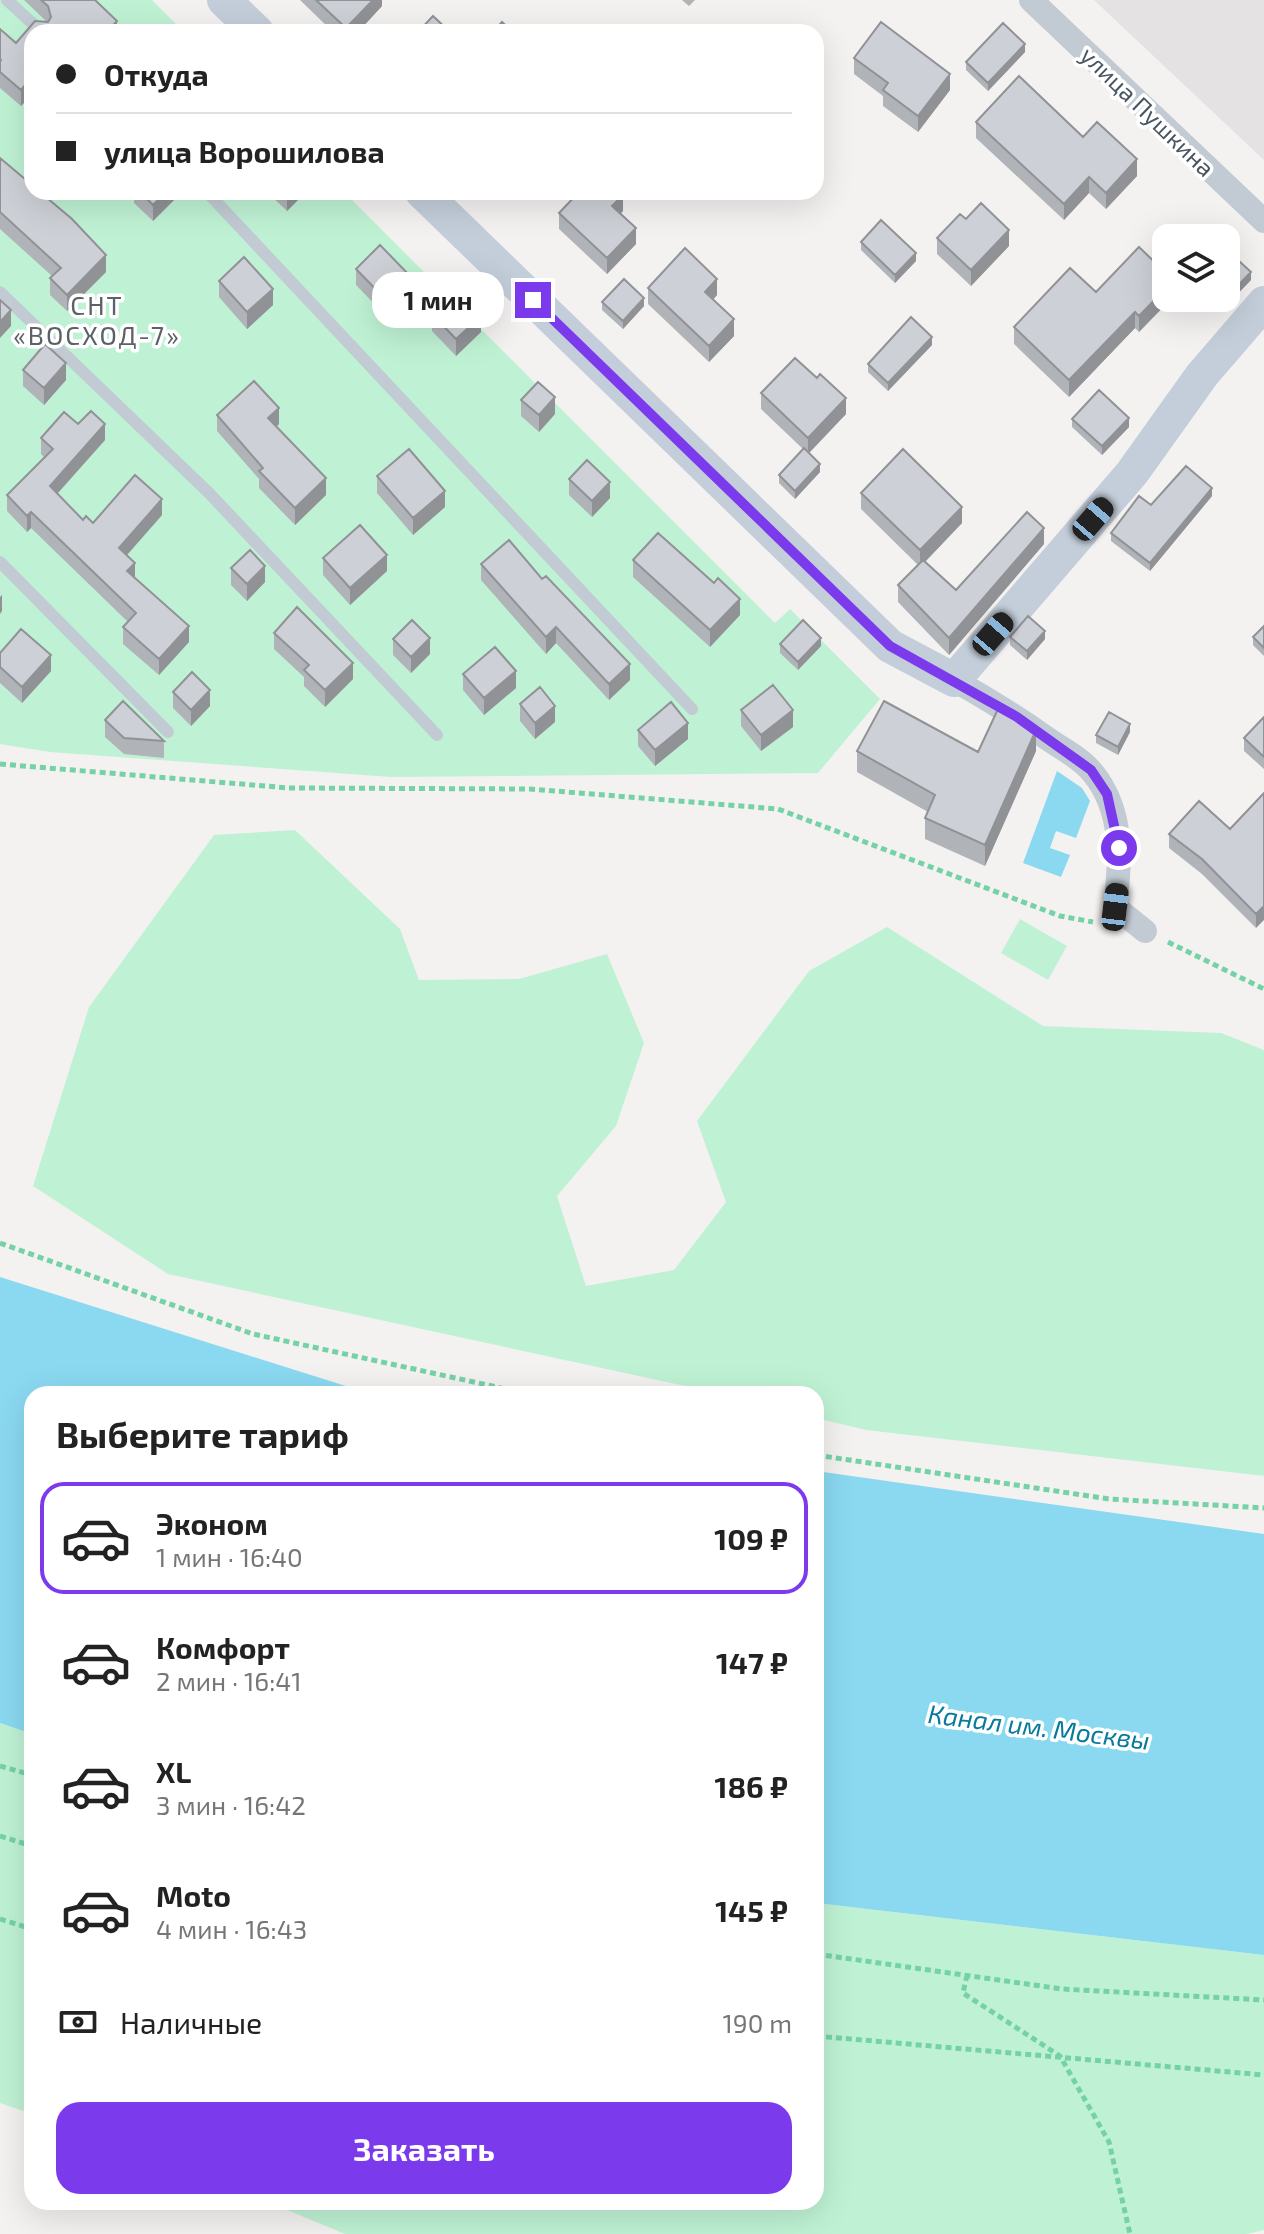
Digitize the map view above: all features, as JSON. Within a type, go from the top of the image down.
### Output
[{"type":"street","points":[[224,0],[249,24]]},
{"type":"street","name":"улица Пушкина","points":[[1031,0],[1264,221]]},
{"type":"street","points":[[430,200],[890,646],[1017,717],[1091,770],[1107,794],[1118,832],[1121,864],[1115,907],[1145,931]]},
{"type":"street","points":[[954,680],[1132,473],[1202,375],[1264,303]]},
{"type":"lane","points":[[7,0],[33,24]]},
{"type":"lane","points":[[215,200],[692,709]]},
{"type":"lane","points":[[0,292],[209,493],[437,735]]},
{"type":"lane","points":[[0,562],[168,732]]},
{"type":"path","points":[[0,764],[289,788],[530,789],[778,809],[1060,916],[1145,931],[1264,989]]},
{"type":"path","points":[[0,1243],[253,1334],[492,1386]]},
{"type":"path","points":[[824,1456],[1109,1499],[1264,1508]]},
{"type":"path","points":[[0,1766],[24,1773]]},
{"type":"path","points":[[0,1836],[24,1844]]},
{"type":"path","points":[[0,1919],[24,1926]]},
{"type":"path","points":[[824,1955],[1062,1989],[1264,2000]]},
{"type":"path","points":[[967,1975],[963,1993],[1060,2056],[1109,2142],[1130,2234]]},
{"type":"path","points":[[824,2037],[1264,2075]]},
{"type":"shaded area","points":[[1094,0],[1264,0],[1264,160]]},
{"type":"green space","points":[[0,0],[152,0],[176,24],[24,24],[24,200],[352,200],[775,623],[790,609],[880,699],[818,773],[391,777],[50,752],[0,744]]},
{"type":"green space","points":[[295,830],[400,929],[419,980],[519,979],[607,954],[644,1043],[616,1126],[557,1196],[586,1286],[674,1270],[726,1202],[697,1121],[809,971],[887,927],[1043,1026],[1221,1033],[1264,1050],[1264,1476],[866,1430],[824,1420],[824,1386],[685,1386],[168,1274],[33,1186],[89,1007],[214,835]]},
{"type":"green space","points":[[1020,919],[1067,946],[1048,980],[1001,953]]},
{"type":"green space","points":[[0,1723],[24,1731],[24,2111],[0,2103]]},
{"type":"green space","points":[[824,1904],[1264,1955],[1264,2230],[1247,2234],[345,2234],[287,2210],[824,2210]]},
{"type":"water","points":[[1057,771],[1082,788],[1090,801],[1076,838],[1056,831],[1050,848],[1070,855],[1061,877],[1023,863]]},
{"type":"water","points":[[0,1277],[346,1386],[24,1386],[24,1731],[0,1723]]},
{"type":"water","name":"Канал им. Москвы","points":[[824,1472],[1264,1534],[1264,1955],[824,1904]]},
{"type":"building","points":[[41,0],[95,0],[117,21],[114,24],[32,24],[35,21],[48,22],[51,17],[48,6]]},
{"type":"building","points":[[316,0],[373,0],[350,24],[342,24]]},
{"type":"building","points":[[433,16],[442,24],[426,24]]},
{"type":"building","points":[[881,22],[950,74],[918,116],[883,90],[888,83],[854,58]]},
{"type":"building","points":[[1003,23],[1025,44],[988,83],[966,62]]},
{"type":"building","points":[[0,29],[16,43],[24,34],[24,86],[21,90],[0,72]]},
{"type":"building","points":[[1019,76],[1083,137],[1097,122],[1137,159],[1106,193],[1089,177],[1064,204],[976,122]]},
{"type":"building","points":[[0,158],[24,178],[24,200],[49,200],[106,255],[67,295],[50,278],[61,268],[0,212]]},
{"type":"building","points":[[571,200],[618,200],[612,206],[636,228],[607,258],[559,213]]},
{"type":"building","points":[[981,203],[1009,230],[971,270],[937,238],[960,214],[966,219]]},
{"type":"building","points":[[881,220],[916,253],[895,275],[861,242]]},
{"type":"building","points":[[380,245],[415,281],[391,305],[356,269]]},
{"type":"building","points":[[1139,247],[1152,260],[1152,303],[1139,316],[1135,312],[1069,380],[1014,327],[1070,268],[1096,292]]},
{"type":"building","points":[[685,248],[717,279],[705,292],[734,319],[709,346],[648,288]]},
{"type":"building","points":[[244,257],[273,289],[247,312],[219,281]]},
{"type":"building","points":[[1240,262],[1251,272],[1240,283]]},
{"type":"building","points":[[624,279],[644,298],[623,321],[602,302]]},
{"type":"building","points":[[457,291],[481,316],[456,339],[432,314]]},
{"type":"building","points":[[0,300],[11,310],[0,322]]},
{"type":"building","points":[[911,317],[932,337],[888,383],[868,364]]},
{"type":"building","points":[[45,344],[66,363],[44,388],[23,370]]},
{"type":"building","points":[[795,358],[817,378],[820,374],[846,398],[808,438],[761,393]]},
{"type":"building","points":[[254,381],[279,408],[268,418],[326,478],[295,508],[259,471],[263,468],[217,415]]},
{"type":"building","points":[[538,382],[555,397],[539,415],[521,400]]},
{"type":"building","points":[[1099,390],[1129,418],[1102,446],[1072,419]]},
{"type":"building","points":[[91,411],[105,424],[50,486],[83,520],[86,516],[93,523],[135,475],[162,499],[119,548],[135,563],[127,571],[189,626],[159,659],[123,627],[136,613],[31,512],[27,516],[7,495],[53,449],[41,438],[64,412],[78,424]]},
{"type":"building","points":[[804,448],[820,464],[795,491],[779,475]]},
{"type":"building","points":[[409,449],[445,491],[413,518],[377,476]]},
{"type":"building","points":[[903,449],[962,507],[920,550],[861,493]]},
{"type":"building","points":[[587,460],[610,482],[592,501],[569,479]]},
{"type":"building","points":[[1186,466],[1212,488],[1150,563],[1111,533],[1139,496],[1151,505]]},
{"type":"building","points":[[1027,512],[1044,528],[949,638],[898,585],[923,560],[956,590]]},
{"type":"building","points":[[360,525],[387,555],[350,588],[323,558]]},
{"type":"building","points":[[658,533],[714,583],[718,578],[740,599],[710,630],[633,560]]},
{"type":"building","points":[[509,540],[542,579],[546,576],[630,664],[609,684],[556,627],[546,637],[481,564]]},
{"type":"building","points":[[250,550],[265,566],[247,584],[231,568]]},
{"type":"building","points":[[297,607],[353,663],[325,690],[304,670],[309,665],[274,633]]},
{"type":"building","points":[[1028,616],[1045,631],[1027,651],[1010,637]]},
{"type":"building","points":[[412,620],[430,638],[411,657],[393,639]]},
{"type":"building","points":[[803,620],[821,638],[798,662],[780,644]]},
{"type":"building","points":[[1264,626],[1264,648],[1253,637]]},
{"type":"building","points":[[21,629],[51,655],[22,687],[0,667],[0,653]]},
{"type":"building","points":[[495,647],[516,671],[484,698],[463,674]]},
{"type":"building","points":[[192,672],[210,690],[191,710],[173,692]]},
{"type":"building","points":[[773,685],[793,710],[761,735],[741,710]]},
{"type":"building","points":[[540,687],[555,706],[535,723],[520,704]]},
{"type":"building","points":[[123,701],[164,741],[124,738],[105,720]]},
{"type":"building","points":[[884,701],[978,752],[998,709],[1036,730],[985,845],[925,818],[935,795],[857,751]]},
{"type":"building","points":[[671,702],[688,723],[655,750],[638,730]]},
{"type":"building","points":[[1109,712],[1130,724],[1118,747],[1096,735]]},
{"type":"building","points":[[1264,717],[1264,757],[1244,738]]},
{"type":"building","points":[[1264,793],[1264,906],[1256,914],[1202,859],[1169,834],[1199,801],[1230,829]]},
{"type":"district","name":"СНТ «ВОСХОД-7»","points":[[97,319]]},
{"type":"route","points":[[533,300],[890,646],[1017,717],[1091,770],[1107,794],[1118,832],[1119,848]]}]
